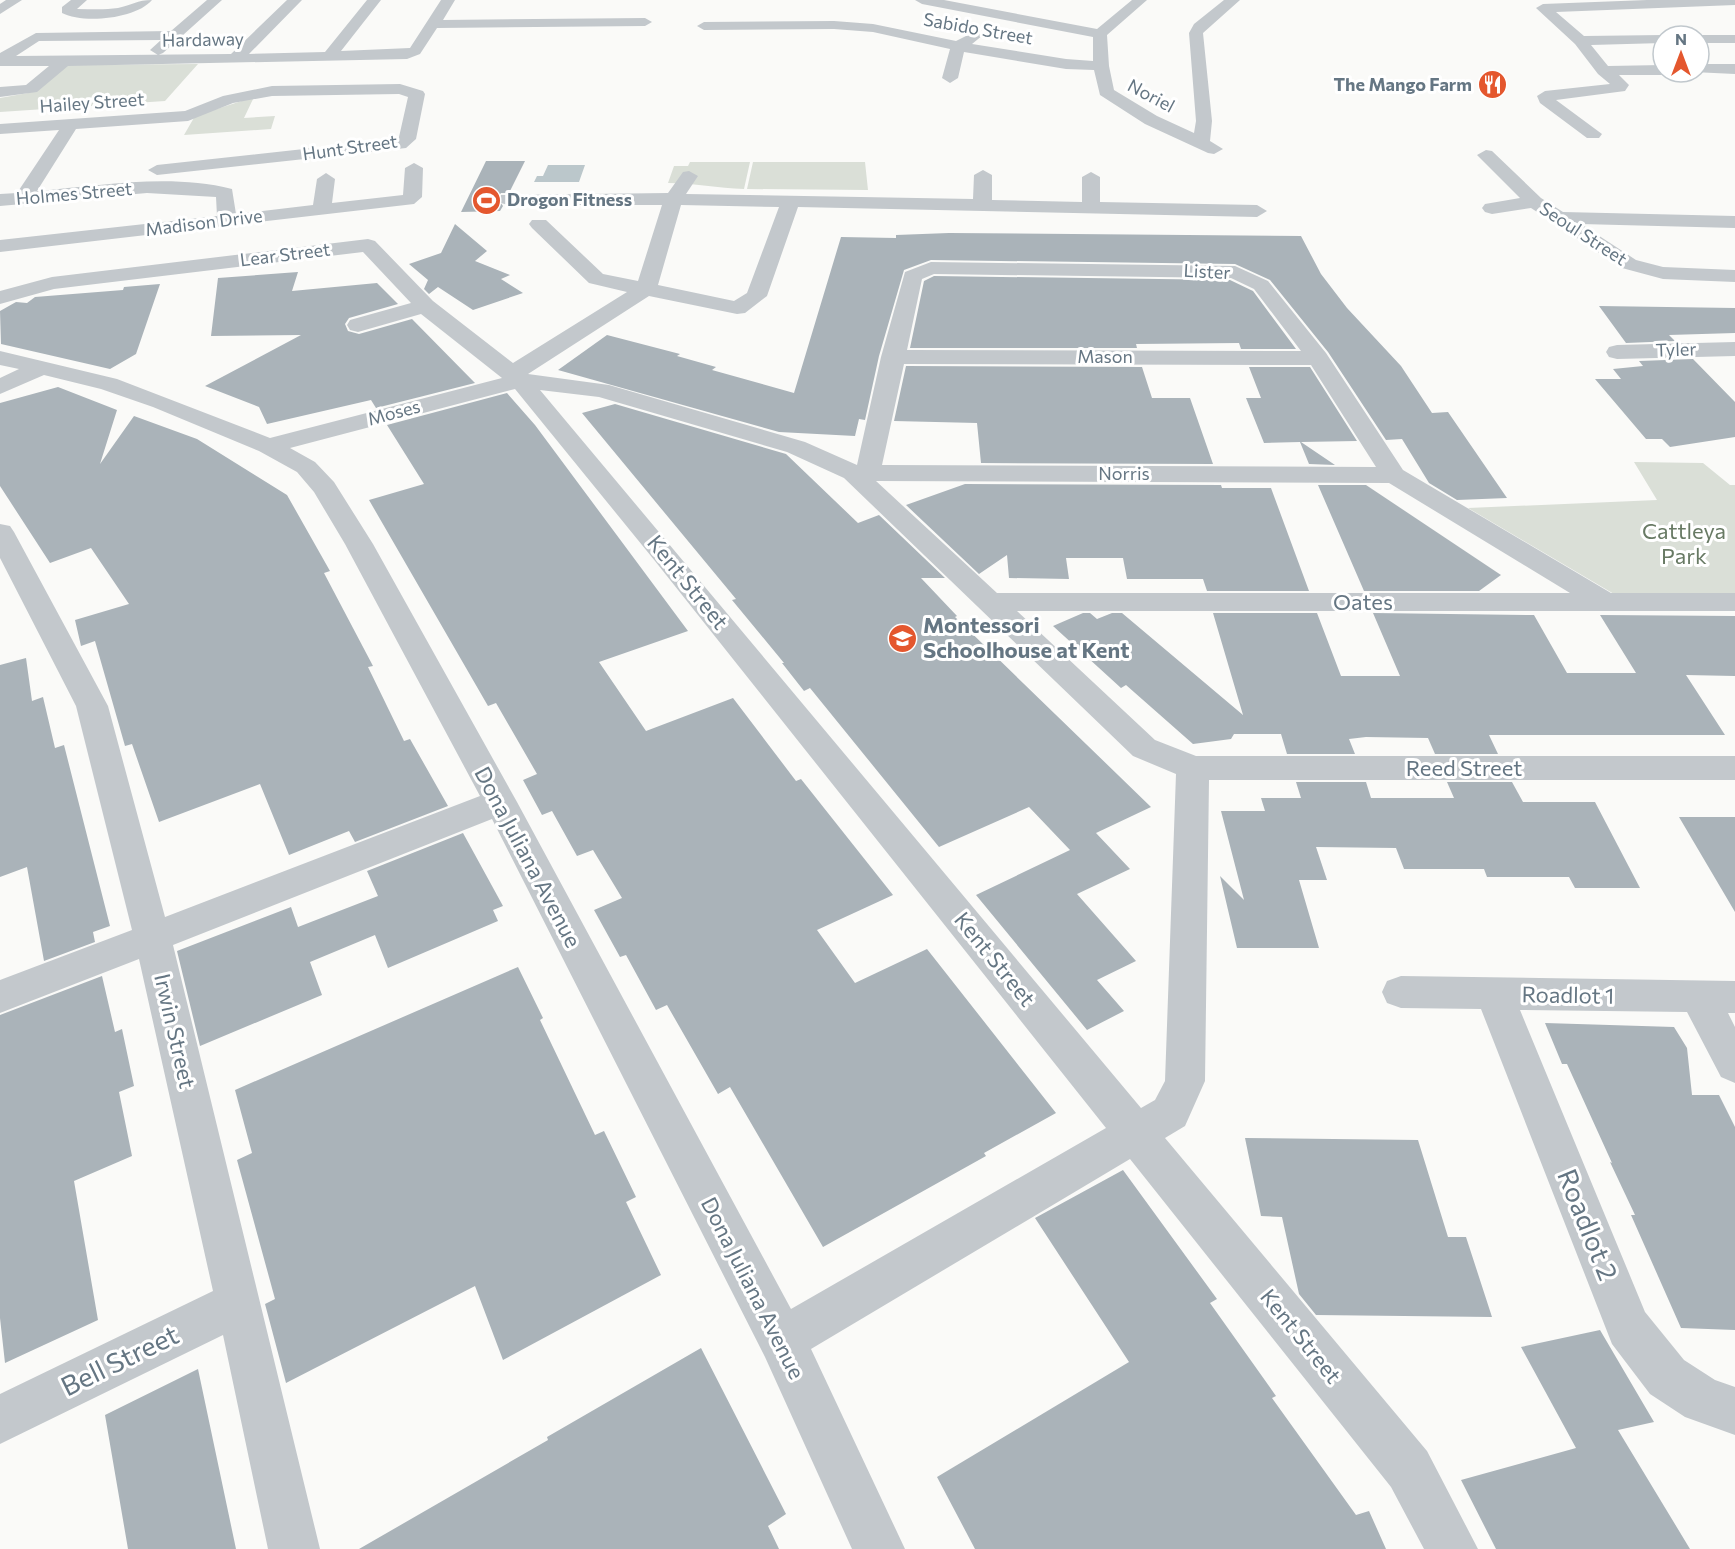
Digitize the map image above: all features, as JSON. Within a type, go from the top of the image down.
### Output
[{"type":"street","points":[[0,10],[15,0]]},
{"type":"street","points":[[80,0],[67,10],[73,13],[120,13],[132,10],[145,0]]},
{"type":"street","points":[[145,61],[215,0]]},
{"type":"street","points":[[235,59],[295,0]]},
{"type":"street","points":[[329,56],[374,0]]},
{"type":"street","points":[[432,24],[448,0]]},
{"type":"street","points":[[923,0],[1100,34],[1140,0]]},
{"type":"street","name":"Noriel","points":[[1100,34],[1101,66],[1106,92],[1111,97],[1208,146],[1196,33],[1199,27],[1233,0]]},
{"type":"street","points":[[1593,134],[1546,100],[1545,96],[1618,88],[1620,85],[1604,71],[1580,42],[1543,9],[1549,6],[1639,2],[1735,1]]},
{"type":"street","points":[[950,78],[958,46],[1023,5]]},
{"type":"street","points":[[822,25],[831,10]]},
{"type":"street","points":[[432,24],[645,22]]},
{"type":"street","name":"Hardaway","points":[[0,60],[145,61],[407,54],[416,51],[432,24]]},
{"type":"street","name":"Sabido Street","points":[[704,26],[822,25],[844,31],[873,28],[958,46],[1066,64],[1101,66]]},
{"type":"street","points":[[0,60],[36,36],[174,35]]},
{"type":"street","points":[[1580,42],[1651,39]]},
{"type":"street","points":[[1711,39],[1735,39]]},
{"type":"street","points":[[1632,40],[1651,52]]},
{"type":"street","points":[[0,92],[31,89],[63,62]]},
{"type":"street","points":[[1711,69],[1735,69]]},
{"type":"street","points":[[1604,71],[1651,70]]},
{"type":"street","name":"Hunt Street","points":[[157,170],[400,144],[407,139],[417,94],[400,89],[272,91],[229,99],[188,116]]},
{"type":"street","points":[[177,134],[188,116]]},
{"type":"street","name":"Hailey Street","points":[[0,129],[188,116]]},
{"type":"street","points":[[23,198],[71,124]]},
{"type":"street","points":[[147,187],[167,152]]},
{"type":"street","name":"Seoul Street","points":[[1486,155],[1534,202],[1639,268],[1663,273],[1735,276]]},
{"type":"street","name":"Madison Drive","points":[[0,246],[407,200],[413,196],[414,168]]},
{"type":"street","points":[[982,206],[983,174]]},
{"type":"street","points":[[516,377],[646,289],[674,199],[689,176]]},
{"type":"street","points":[[1091,177],[1091,208]]},
{"type":"street","points":[[322,210],[326,179]]},
{"type":"street","name":"Holmes Street","points":[[0,200],[147,187],[225,193],[227,219]]},
{"type":"street","points":[[508,199],[674,199],[1091,208],[1195,201],[1257,211]]},
{"type":"street","points":[[539,224],[596,279],[737,308],[756,296],[790,202]]},
{"type":"street","points":[[1492,208],[1534,202]]},
{"type":"street","points":[[1559,218],[1735,222]]},
{"type":"street","name":"Lear Street","points":[[0,298],[52,283],[368,245],[425,306],[516,377]]},
{"type":"street","name":"Lister","points":[[861,473],[912,276],[923,270],[942,268],[1235,272],[1261,285],[1318,358],[1394,476],[1605,602]]},
{"type":"street","points":[[358,326],[425,306]]},
{"type":"street","points":[[1725,349],[1735,369]]},
{"type":"street","name":"Tyler","points":[[1617,352],[1725,349]]},
{"type":"street","name":"Mason","points":[[892,357],[1318,358]]},
{"type":"street","name":"Dona Juliana Avenue","points":[[0,358],[109,384],[161,402],[268,446],[306,466],[324,488],[359,544],[500,802],[782,1340],[879,1549]]},
{"type":"street","points":[[0,387],[43,367]]},
{"type":"street","points":[[516,377],[601,390],[796,447],[861,473],[1144,748],[1193,768],[1185,1081],[1170,1113],[782,1340]]},
{"type":"street","name":"Moses","points":[[268,446],[516,377]]},
{"type":"street","name":"Kent Street","points":[[516,377],[1408,1468],[1452,1549]]},
{"type":"street","name":"Norris","points":[[861,473],[1394,476]]},
{"type":"street","name":"Irwin Street","points":[[0,532],[92,706],[153,939],[239,1303],[294,1549]]},
{"type":"street","name":"Oates","points":[[992,602],[1735,602]]},
{"type":"street","name":"Reed Street","points":[[1193,768],[1735,768]]},
{"type":"street","points":[[0,997],[500,802]]},
{"type":"street","name":"Roadlot 1","points":[[1401,992],[1717,997]]},
{"type":"street","name":"Roadlot 2","points":[[1494,994],[1628,1328],[1667,1377],[1702,1400],[1735,1411]]},
{"type":"street","points":[[1717,997],[1735,1065]]},
{"type":"street","name":"Bell Street","points":[[0,1420],[239,1303]]},
{"type":"green space","points":[[198,64],[165,101],[0,112],[0,98],[28,93],[64,65]]},
{"type":"green space","points":[[254,97],[244,118],[275,116],[271,129],[184,135],[195,116]]},
{"type":"green space","points":[[690,162],[750,162],[744,189],[668,183],[674,166],[688,166]]},
{"type":"green space","points":[[753,162],[865,162],[868,190],[747,189]]},
{"type":"green space","name":"Cattleya Park","points":[[1634,462],[1703,463],[1730,485],[1735,485],[1735,595],[1614,594],[1468,508],[1657,500]]},
{"type":"shaded area","points":[[548,165],[585,165],[579,182],[534,182],[537,176],[543,176]]},
{"type":"building","points":[[486,161],[525,161],[509,193],[501,193],[497,198],[503,206],[500,211],[461,212]]},
{"type":"building","points":[[455,224],[487,251],[475,261],[510,275],[501,279],[523,293],[473,310],[438,287],[429,294],[424,289],[428,280],[409,264],[441,253]]},
{"type":"building","points":[[949,233],[1301,236],[1321,274],[1347,308],[1401,366],[1432,413],[1448,412],[1507,498],[1457,500],[1429,483],[1402,439],[1386,440],[1328,352],[1270,280],[1235,264],[931,260],[904,270],[879,356],[865,420],[859,419],[855,436],[779,432],[558,370],[607,335],[680,354],[677,356],[716,367],[712,370],[794,393],[841,237],[896,238],[896,235]]},
{"type":"building","points":[[298,272],[292,291],[377,283],[398,304],[349,318],[345,324],[348,331],[359,334],[412,319],[475,383],[376,408],[371,400],[267,424],[259,407],[205,386],[301,335],[211,336],[218,278]]},
{"type":"building","points":[[934,276],[1230,280],[1253,291],[1296,349],[1241,349],[1239,343],[1136,344],[1137,348],[910,348],[924,281]]},
{"type":"building","points":[[160,284],[136,354],[110,369],[1,344],[0,311],[16,302],[27,303],[35,297],[123,290],[124,287]]},
{"type":"building","points":[[1599,306],[1735,308],[1735,333],[1669,335],[1675,341],[1626,343]]},
{"type":"building","points":[[1693,359],[1735,402],[1735,437],[1670,447],[1662,439],[1646,439],[1595,379],[1621,379],[1613,369],[1643,366],[1639,361]]},
{"type":"building","points":[[906,366],[1142,367],[1152,398],[1190,398],[1213,464],[981,463],[977,423],[894,421]]},
{"type":"building","points":[[1249,367],[1310,367],[1357,441],[1301,442],[1335,465],[1309,464],[1300,442],[1264,443],[1246,398],[1261,398]]},
{"type":"building","points":[[58,387],[117,410],[100,464],[134,416],[197,439],[287,495],[330,571],[324,573],[373,666],[368,667],[404,741],[410,739],[448,806],[355,842],[349,831],[289,855],[260,784],[159,822],[132,744],[125,746],[95,641],[81,646],[75,620],[129,604],[91,548],[50,563],[0,486],[0,403]]},
{"type":"building","points":[[507,393],[535,425],[688,631],[599,662],[646,731],[733,698],[796,781],[801,779],[893,895],[817,930],[855,983],[927,949],[1056,1113],[984,1153],[986,1156],[823,1247],[730,1087],[718,1094],[667,1005],[656,1010],[626,955],[620,957],[594,910],[622,898],[593,850],[577,856],[552,811],[542,815],[523,780],[537,774],[496,703],[488,706],[369,500],[424,484],[387,425]]},
{"type":"building","points":[[615,404],[786,454],[858,523],[879,515],[945,578],[921,578],[957,616],[955,617],[1151,807],[1096,833],[1130,869],[1077,894],[1136,961],[1097,980],[1124,1011],[1087,1030],[976,895],[1070,850],[1029,807],[939,847],[810,688],[804,691],[732,600],[736,599],[582,413]]},
{"type":"building","points":[[965,484],[1221,485],[1222,488],[1271,488],[1309,591],[1207,591],[1203,579],[1127,579],[1123,558],[1066,558],[1069,579],[1009,578],[1007,555],[979,574],[906,505]]},
{"type":"building","points":[[1318,485],[1366,485],[1501,575],[1479,591],[1364,591]]},
{"type":"building","points":[[1083,613],[1090,613],[1097,619],[1112,613],[1122,613],[1243,715],[1213,613],[1317,613],[1341,676],[1400,676],[1373,613],[1534,615],[1567,673],[1636,673],[1600,615],[1735,616],[1735,676],[1686,675],[1725,735],[1489,735],[1498,754],[1435,754],[1428,738],[1366,737],[1349,739],[1355,754],[1287,754],[1281,734],[1234,734],[1231,739],[1193,744],[1126,685],[1121,688],[1053,626]]},
{"type":"building","points":[[26,658],[32,701],[43,697],[55,748],[64,745],[110,926],[93,932],[95,942],[44,961],[27,867],[0,877],[0,665]]},
{"type":"building","points":[[1296,782],[1366,782],[1371,798],[1454,798],[1447,782],[1512,782],[1523,802],[1595,802],[1640,888],[1575,888],[1569,877],[1487,877],[1484,869],[1404,869],[1396,848],[1316,847],[1327,880],[1299,880],[1319,948],[1237,948],[1220,876],[1244,900],[1221,811],[1265,811],[1261,798],[1301,798]]},
{"type":"building","points":[[1679,817],[1735,817],[1735,912]]},
{"type":"building","points":[[463,833],[503,906],[493,910],[498,921],[388,968],[375,935],[310,962],[322,995],[200,1046],[177,951],[291,907],[298,927],[378,896],[367,871]]},
{"type":"building","points":[[518,967],[543,1018],[540,1020],[595,1135],[604,1131],[636,1197],[626,1202],[661,1275],[503,1360],[475,1286],[286,1383],[265,1304],[275,1299],[237,1160],[252,1153],[235,1090]]},
{"type":"building","points":[[102,976],[115,1032],[122,1029],[134,1086],[119,1092],[132,1156],[74,1181],[98,1320],[5,1363],[0,1318],[0,1015]]},
{"type":"building","points":[[1545,1023],[1674,1027],[1687,1048],[1692,1095],[1719,1095],[1735,1127],[1735,1330],[1681,1328],[1631,1215],[1635,1215],[1610,1162],[1612,1163],[1567,1064],[1562,1064]]},
{"type":"building","points":[[1245,1138],[1418,1140],[1448,1237],[1466,1237],[1492,1317],[1316,1315],[1299,1294],[1282,1217],[1261,1216]]},
{"type":"building","points":[[1123,1170],[1217,1299],[1210,1303],[1276,1396],[1272,1398],[1356,1515],[1369,1511],[1386,1549],[975,1549],[937,1477],[1129,1362],[1035,1218]]},
{"type":"building","points":[[1600,1330],[1654,1422],[1618,1430],[1690,1549],[1496,1549],[1461,1480],[1576,1448],[1521,1347]]},
{"type":"building","points":[[701,1348],[786,1514],[768,1526],[779,1549],[359,1549],[548,1440],[547,1437]]},
{"type":"building","points":[[198,1369],[236,1549],[128,1549],[105,1415]]},
{"type":"place","name":"The Mango Farm","points":[[1493,85]]},
{"type":"place","name":"Drogon Fitness","points":[[486,200]]},
{"type":"place","name":"Montessori Schoolhouse at Kent","points":[[902,638]]}]
